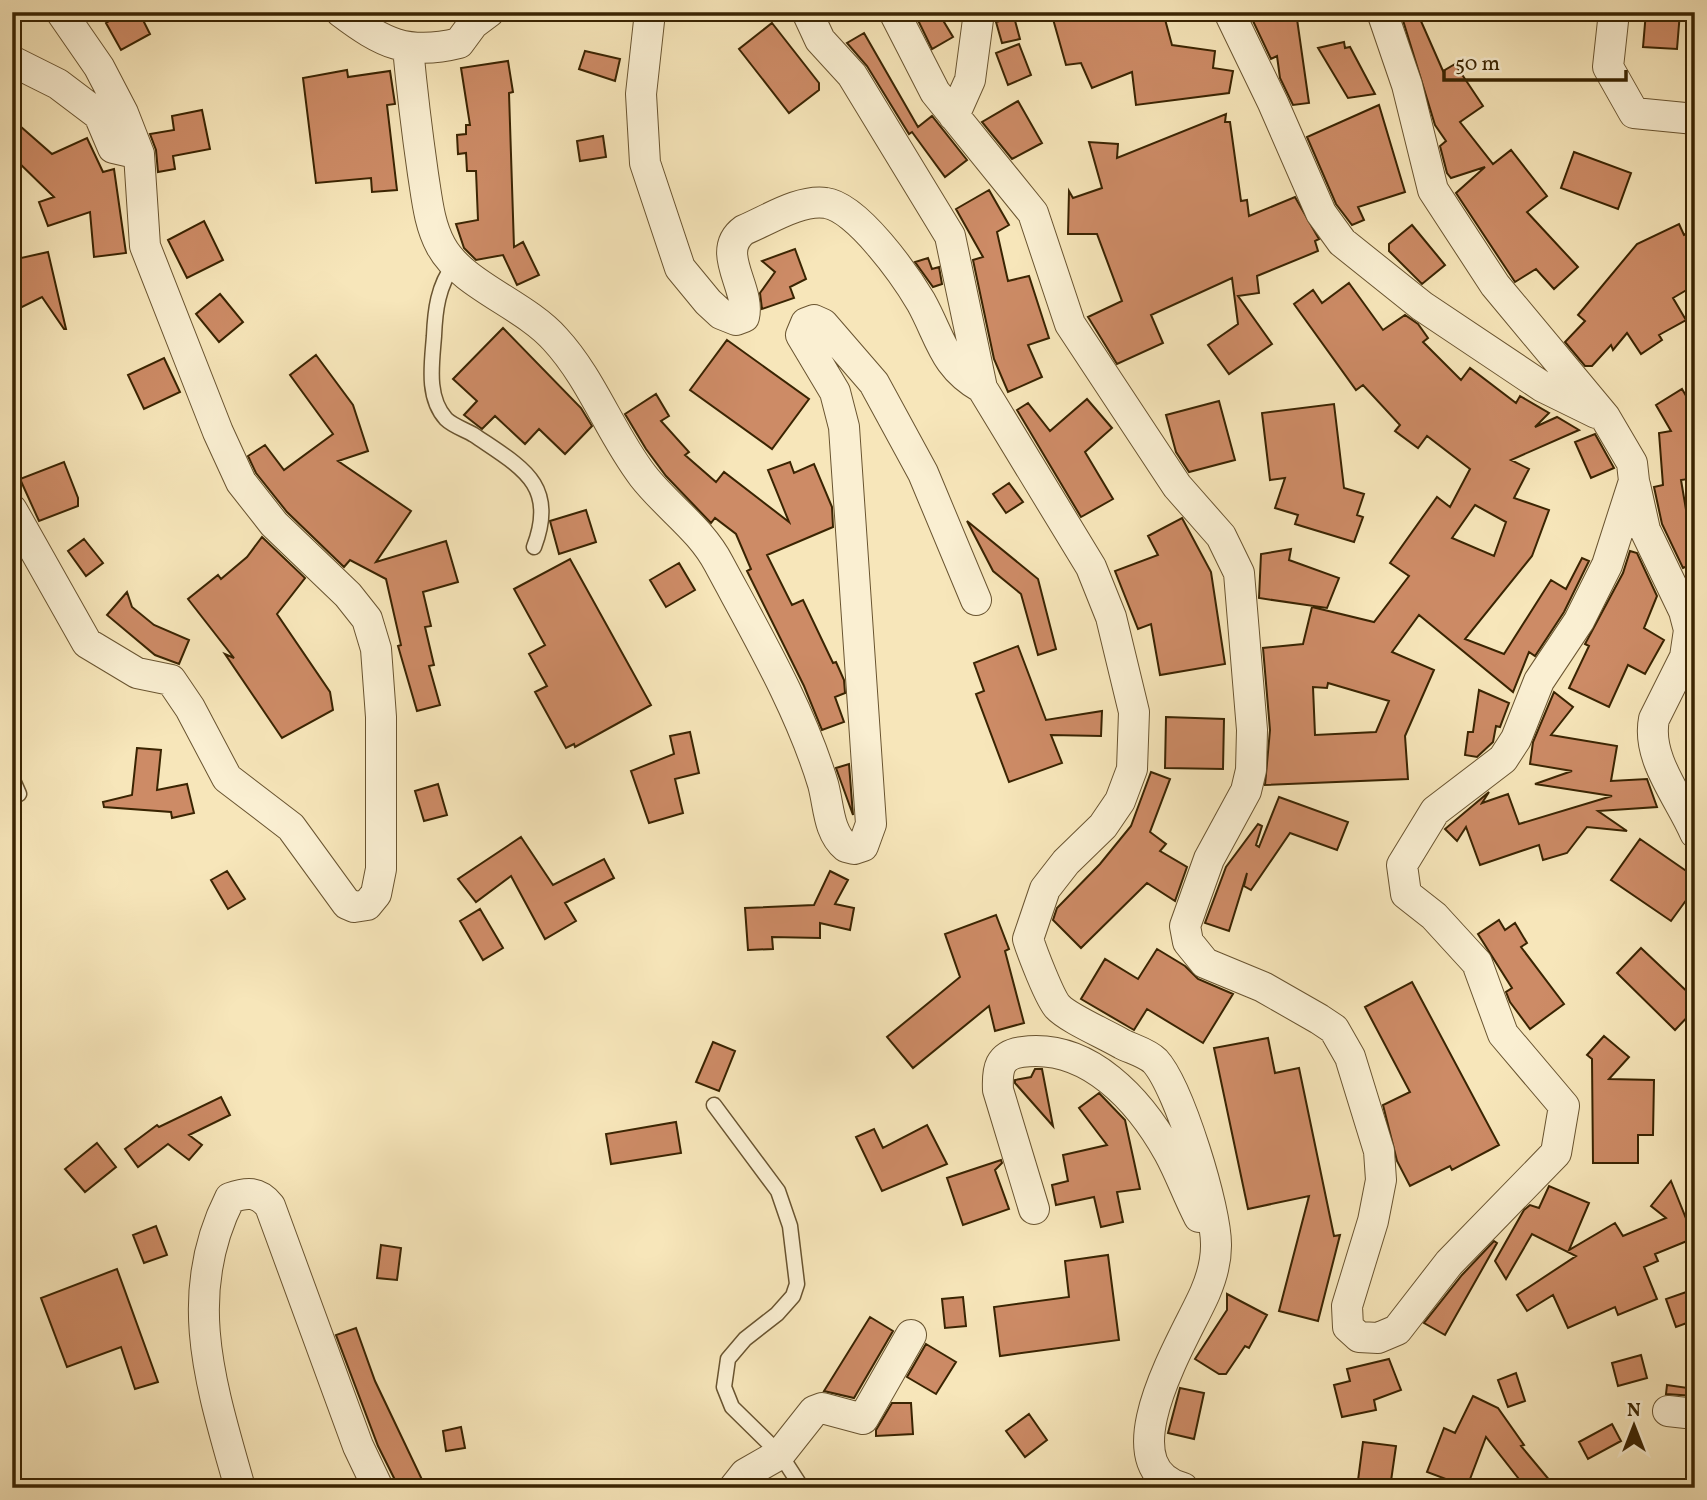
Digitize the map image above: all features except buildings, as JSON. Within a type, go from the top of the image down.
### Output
[{"type":"street","points":[[12,510],[87,643],[137,673],[170,680],[190,708],[227,778],[291,827],[347,904],[354,907],[367,905],[376,894],[381,869],[381,718],[376,649],[367,619],[348,595],[274,524],[241,482],[218,432],[145,246],[139,154],[123,113],[99,67],[61,12]]},
{"type":"street","points":[[341,12],[362,29],[415,51],[459,43],[473,24],[489,12]]},
{"type":"street","points":[[650,12],[640,102],[645,163],[680,268],[693,285],[721,314],[736,320],[744,317],[747,305],[732,259],[736,237],[744,230],[812,203],[837,206],[853,215],[866,228],[921,302],[955,368],[982,388]]},
{"type":"street","points":[[807,12],[820,40],[852,75],[950,236],[982,388],[1091,567],[1111,617],[1134,712],[1132,769],[1120,801],[1103,826],[1066,862],[1045,889],[1027,939],[1057,1007],[1154,1060],[1168,1080],[1207,1189],[1216,1246],[1206,1291],[1167,1371],[1147,1441],[1153,1463],[1170,1484],[1183,1488]]},
{"type":"street","points":[[894,12],[936,92],[1033,213],[1070,324],[1177,486],[1221,536],[1239,573],[1252,730],[1251,770],[1246,791],[1204,871],[1185,926],[1188,942],[1205,963],[1263,987],[1319,1019],[1334,1029],[1350,1056],[1379,1151],[1381,1180],[1373,1222],[1347,1306],[1348,1327],[1359,1337],[1377,1338],[1397,1330],[1449,1263],[1541,1171],[1559,1143],[1564,1106],[1503,1034],[1477,963],[1434,916],[1406,894],[1402,865],[1435,811],[1503,759],[1516,739],[1539,681],[1579,621],[1606,565],[1634,481]]},
{"type":"street","points":[[954,116],[970,80],[979,12]]},
{"type":"street","points":[[1229,12],[1273,103],[1321,213],[1342,242],[1422,306],[1543,387],[1605,417]]},
{"type":"street","points":[[1382,12],[1407,85],[1433,190],[1495,285],[1605,417],[1624,445],[1632,463],[1646,530],[1692,630],[1685,657],[1651,730],[1661,764],[1695,833]]},
{"type":"street","points":[[1614,12],[1608,67],[1634,113],[1695,119]]},
{"type":"street","points":[[408,48],[414,123],[431,220],[441,246],[454,265],[520,309],[554,338],[578,369],[619,442],[645,478],[697,533],[717,561],[802,726],[823,784],[834,830],[846,847],[854,849],[863,846],[871,824],[844,427],[835,392],[803,340],[802,330],[806,323],[814,320],[823,324],[874,383],[923,473],[976,600]]},
{"type":"street","points":[[12,61],[58,83],[99,115],[113,148],[139,154]]},
{"type":"street","points":[[1034,1209],[998,1090],[997,1071],[1001,1060],[1010,1055],[1049,1051],[1081,1061],[1107,1077],[1136,1106],[1170,1154],[1216,1246]]},
{"type":"street","points":[[240,1488],[213,1391],[204,1335],[203,1280],[214,1230],[230,1198],[246,1192],[262,1196],[270,1206],[358,1446],[378,1488]]},
{"type":"street","points":[[734,1488],[745,1474],[780,1454],[814,1411],[822,1408],[860,1420],[864,1418],[911,1335]]},
{"type":"lane","points":[[454,265],[442,285],[435,317],[431,374],[436,402],[447,420],[525,470],[538,487],[543,509],[542,527],[534,547]]},
{"type":"lane","points":[[12,778],[19,794]]},
{"type":"lane","points":[[714,1105],[778,1191],[790,1226],[797,1284],[793,1296],[777,1314],[745,1339],[728,1359],[724,1387],[732,1407],[780,1454],[802,1488]]}]
